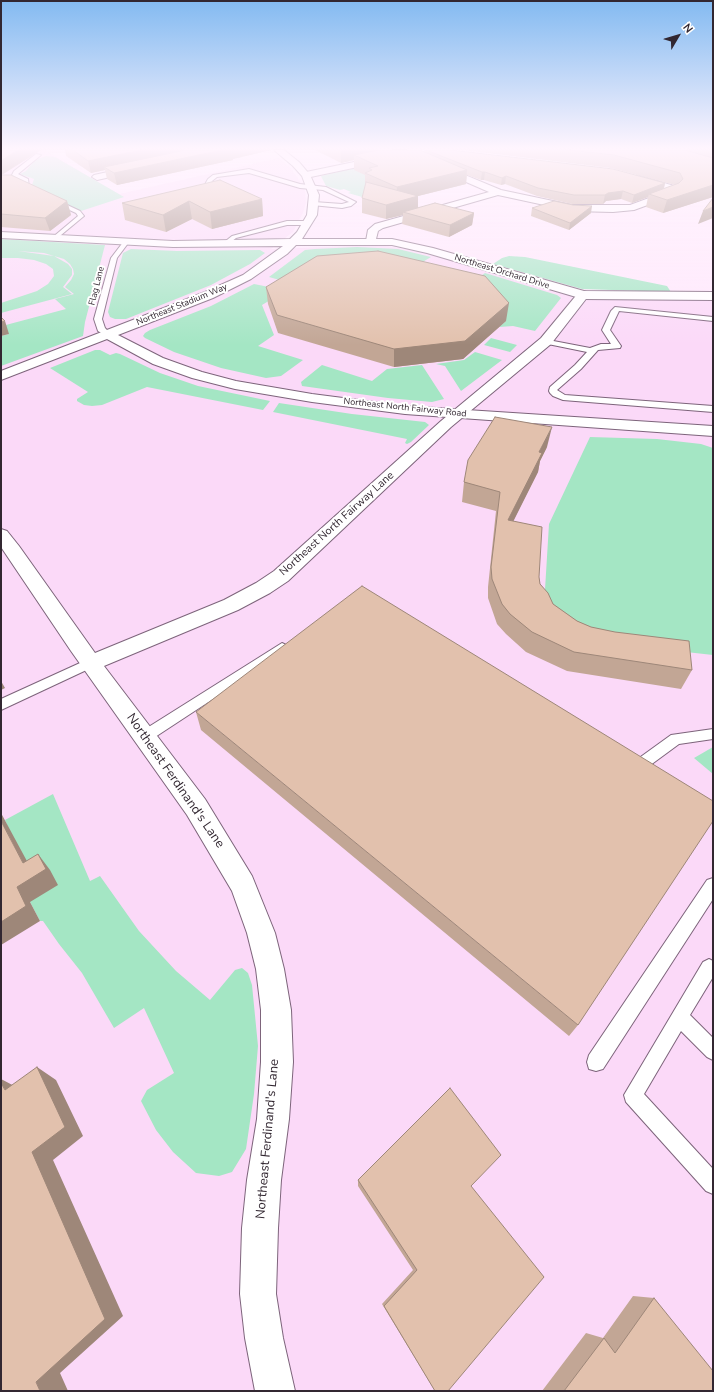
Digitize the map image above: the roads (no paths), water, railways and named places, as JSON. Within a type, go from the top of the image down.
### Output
[{"type":"street","name":"Northeast Stadium Way","points":[[1,376],[221,290],[268,264],[293,243],[301,234],[308,223],[311,215]]},
{"type":"street","points":[[371,241],[373,230],[379,226],[418,215]]},
{"type":"street","name":"Northeast Orchard Drive","points":[[1,235],[126,242],[225,244],[371,241],[401,244],[430,250],[583,295],[713,296]]},
{"type":"street","name":"Northeast North Fairway Lane","points":[[91,663],[232,605],[281,576],[446,424],[546,341],[583,295]]},
{"type":"street","name":"Northeast North Fairway Road","points":[[108,334],[171,366],[202,377],[236,385],[373,406],[459,414],[713,431]]},
{"type":"street","name":"Northeast Ferdinand's Lane","points":[[1,535],[144,737],[196,807],[243,885],[261,933],[270,969],[276,1010],[277,1062],[273,1119],[264,1180],[260,1228],[258,1294],[264,1338],[275,1391]]},
{"type":"lane","points":[[55,238],[81,216],[80,215]]},
{"type":"lane","points":[[225,244],[234,237],[262,229],[287,223],[308,223]]},
{"type":"lane","name":"Flag Lane","points":[[108,334],[101,329],[98,319],[114,258],[126,242]]},
{"type":"lane","points":[[713,319],[618,309],[606,330],[617,346],[602,346],[592,351],[578,367],[553,388],[553,391],[556,394],[563,397],[713,409]]},
{"type":"lane","points":[[546,341],[592,351]]},
{"type":"lane","points":[[144,737],[290,642]]},
{"type":"lane","name":"Northeast North Fairway Lane","points":[[1,705],[91,663]]},
{"type":"lane","points":[[640,765],[676,739],[713,734]]},
{"type":"lane","points":[[626,757],[653,774]]},
{"type":"lane","points":[[596,1062],[713,885]]},
{"type":"lane","points":[[709,968],[633,1095],[713,1184]]},
{"type":"lane","points":[[679,1017],[713,1051]]}]
